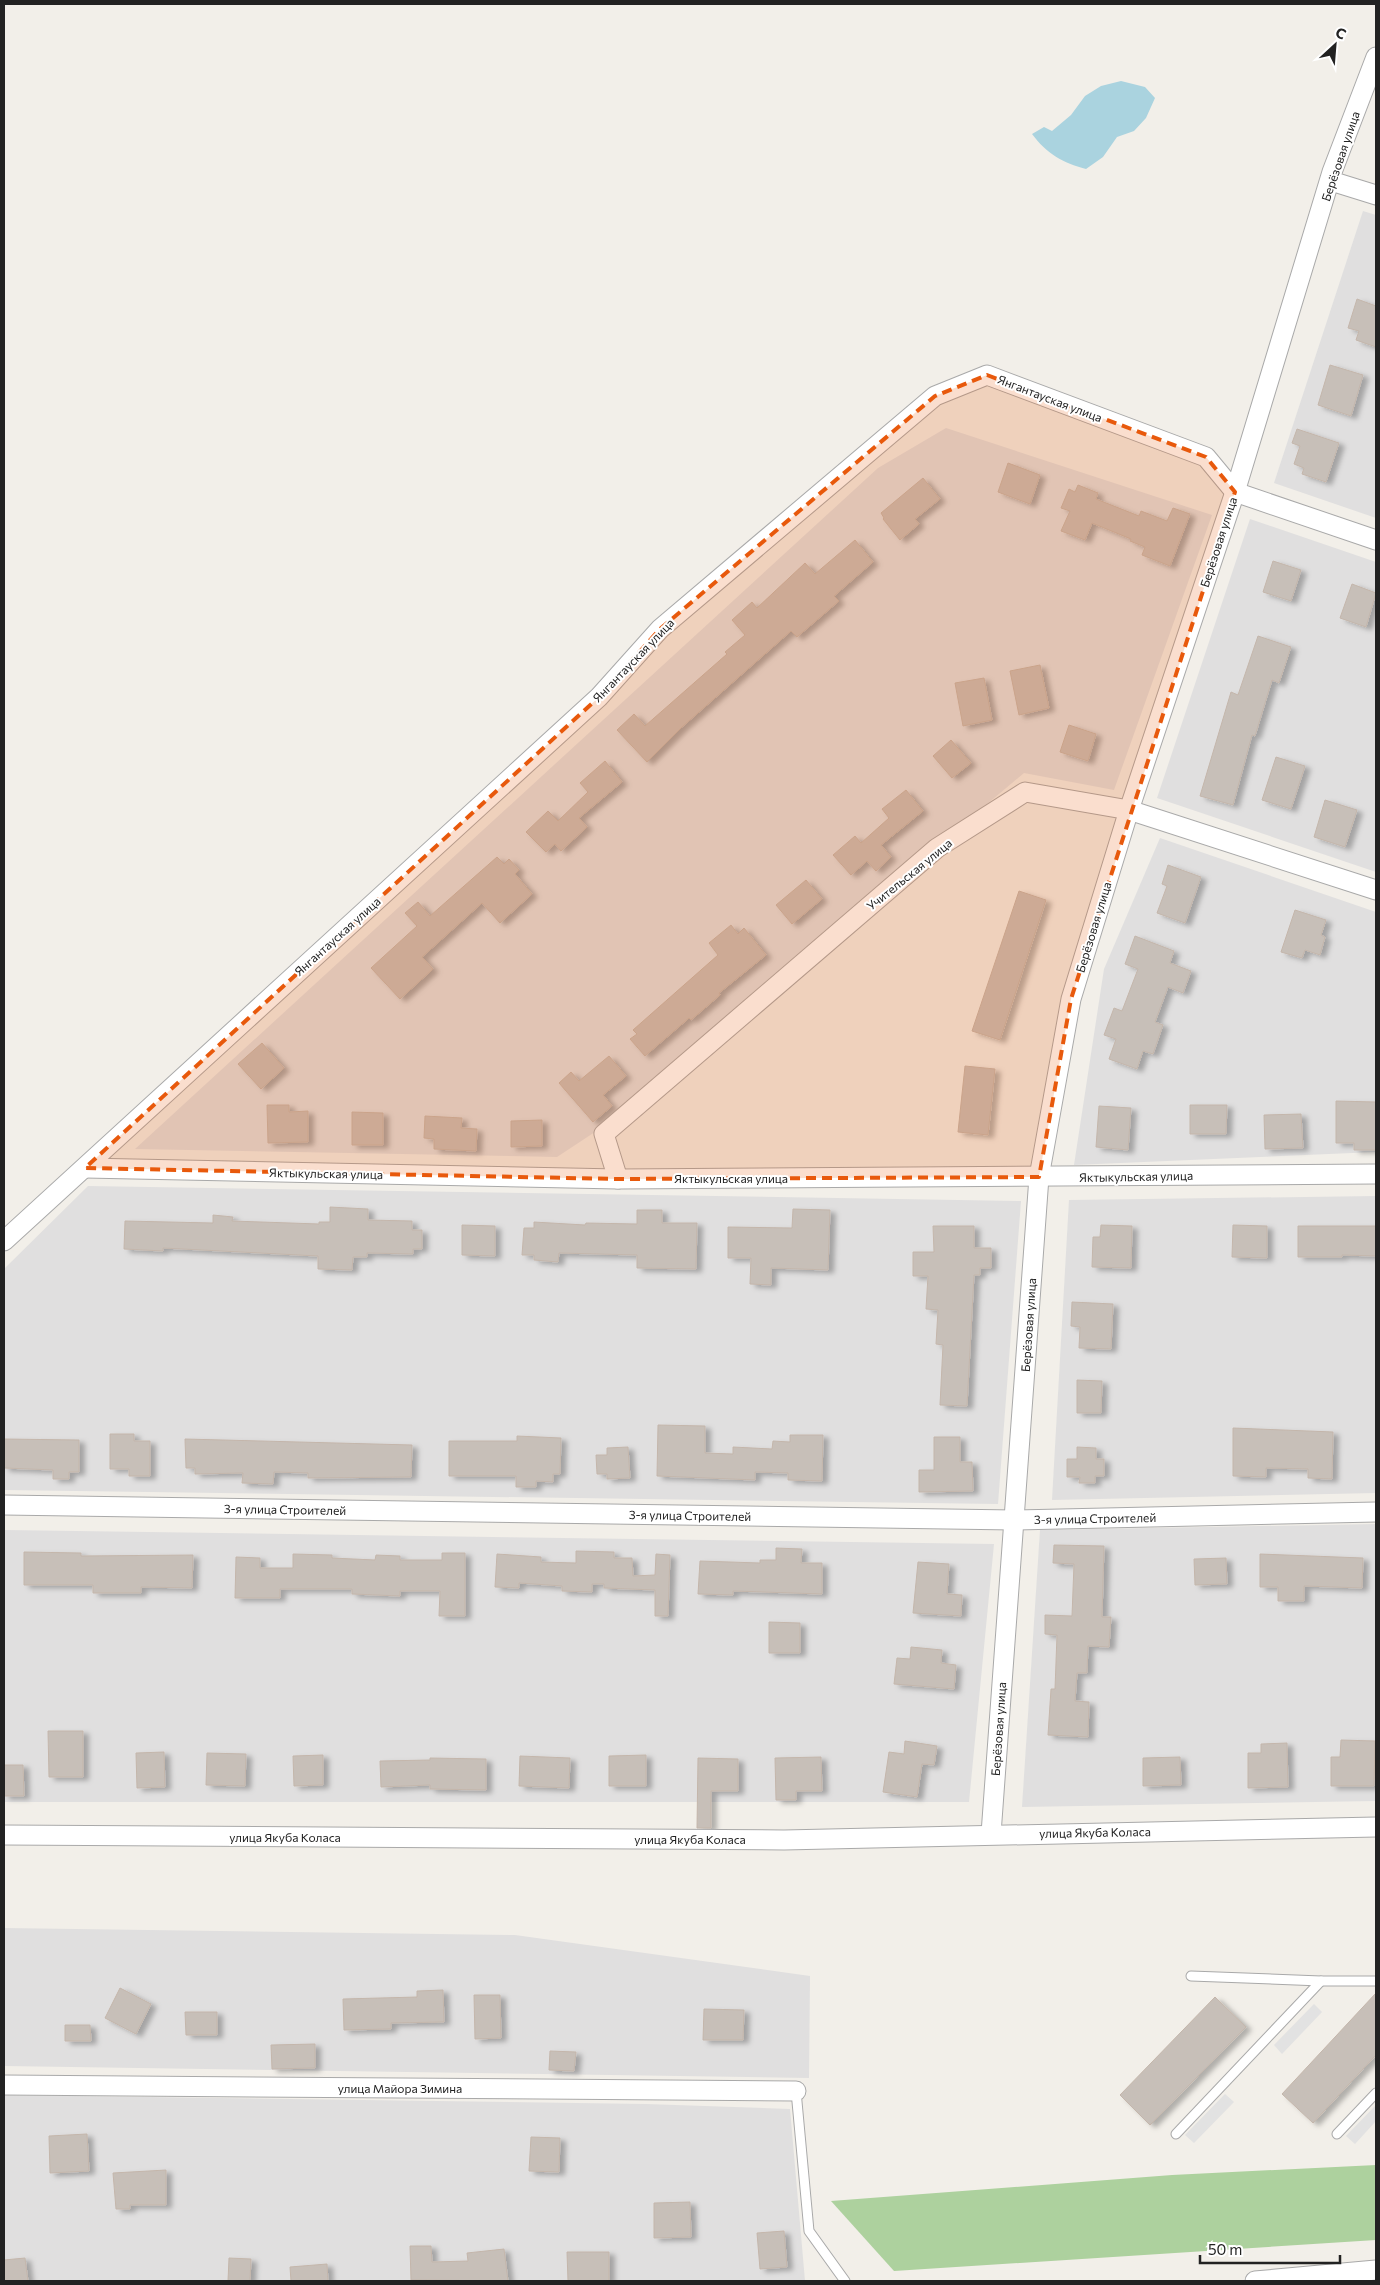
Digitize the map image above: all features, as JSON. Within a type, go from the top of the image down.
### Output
[{"type":"street","name":"Берёзовая улица","points":[[991,1834],[1039,1177],[1071,999],[1130,810],[1235,492],[1331,181],[1332,172],[1376,57]]},
{"type":"street","points":[[1331,181],[1376,195]]},
{"type":"street","name":"Янгантауская улица","points":[[4,1241],[599,697],[660,628],[936,396],[987,375],[1206,457],[1235,492]]},
{"type":"street","points":[[1235,492],[1376,540]]},
{"type":"street","name":"Учительская улица","points":[[618,1179],[604,1134],[937,848],[1025,792],[1130,810],[1376,890]]},
{"type":"street","name":"Яктыкульская улица","points":[[86,1168],[618,1179],[1376,1174]]},
{"type":"street","name":"3-я улица Строителей","points":[[4,1505],[1014,1520],[1376,1512]]},
{"type":"street","name":"улица Якуба Коласа","points":[[4,1835],[784,1840],[1376,1827]]},
{"type":"street","name":"улица Майора Зимина","points":[[4,2085],[796,2090]]},
{"type":"street","points":[[1255,2281],[1376,2270]]},
{"type":"lane","points":[[1191,1976],[1376,1981]]},
{"type":"lane","points":[[1176,2134],[1321,1981]]},
{"type":"lane","points":[[796,2090],[809,2231],[845,2281]]},
{"type":"lane","points":[[1337,2134],[1376,2093]]},
{"type":"highlighted area","points":[[987,375],[1206,457],[1235,492],[1071,999],[1039,1177],[618,1179],[85,1168],[599,697],[660,629],[935,396]]},
{"type":"shaded area","points":[[1363,211],[1376,215],[1376,518],[1274,483]]},
{"type":"shaded area","points":[[946,428],[1212,515],[1114,790],[1024,773],[601,1128],[557,1157],[135,1149],[878,468]]},
{"type":"shaded area","points":[[1250,519],[1376,562],[1376,872],[1157,798]]},
{"type":"shaded area","points":[[1160,838],[1376,912],[1376,1152],[1074,1165],[1104,969]]},
{"type":"shaded area","points":[[88,1186],[1021,1201],[998,1504],[4,1490],[4,1269]]},
{"type":"shaded area","points":[[1376,1196],[1376,1493],[1052,1500],[1069,1200]]},
{"type":"shaded area","points":[[1376,1524],[1376,1801],[1022,1807],[1040,1530]]},
{"type":"shaded area","points":[[4,1530],[994,1544],[969,1802],[4,1802]]},
{"type":"shaded area","points":[[4,1928],[515,1935],[810,1976],[809,2078],[4,2066]]},
{"type":"shaded area","points":[[1314,2004],[1322,2012],[1282,2054],[1274,2045]]},
{"type":"shaded area","points":[[1225,2094],[1234,2102],[1194,2143],[1185,2135]]},
{"type":"shaded area","points":[[4,2095],[646,2104],[790,2109],[805,2281],[4,2281]]},
{"type":"shaded area","points":[[1376,2105],[1376,2121],[1355,2144],[1346,2136]]},
{"type":"green space","points":[[1376,2165],[1376,2240],[894,2271],[831,2201],[1172,2175]]},
{"type":"water","points":[[1121,81],[1145,87],[1155,98],[1146,118],[1134,131],[1117,137],[1103,157],[1086,169],[1056,157],[1032,134],[1044,127],[1052,131],[1071,115],[1085,96],[1101,86]]},
{"type":"building","points":[[1357,299],[1376,306],[1376,347],[1356,340],[1359,331],[1348,328]]},
{"type":"building","points":[[1330,365],[1363,375],[1351,416],[1318,405]]},
{"type":"building","points":[[1297,429],[1339,443],[1326,482],[1302,474],[1304,468],[1294,464],[1300,446],[1292,443]]},
{"type":"building","points":[[1008,463],[1040,475],[1030,504],[998,492]]},
{"type":"building","points":[[923,478],[940,499],[915,519],[919,524],[900,540],[883,519],[881,513]]},
{"type":"building","points":[[1078,485],[1098,493],[1096,499],[1139,516],[1141,511],[1167,521],[1173,508],[1190,514],[1170,566],[1142,555],[1145,547],[1130,541],[1131,539],[1092,523],[1085,540],[1061,531],[1070,511],[1061,508],[1069,489],[1075,492]]},
{"type":"building","points":[[855,540],[873,562],[834,596],[839,601],[797,637],[791,631],[682,727],[647,762],[617,730],[634,714],[645,726],[727,654],[725,652],[745,635],[732,620],[752,602],[757,608],[805,563],[815,574]]},
{"type":"building","points":[[1273,561],[1301,570],[1291,601],[1263,592]]},
{"type":"building","points":[[1352,584],[1376,593],[1366,627],[1340,618]]},
{"type":"building","points":[[1258,636],[1291,647],[1279,683],[1272,680],[1255,736],[1252,735],[1233,805],[1200,796],[1231,692],[1238,695]]},
{"type":"building","points":[[1040,665],[1049,708],[1019,715],[1010,671]]},
{"type":"building","points":[[984,678],[992,720],[963,726],[955,683]]},
{"type":"building","points":[[1069,725],[1096,734],[1088,761],[1060,752]]},
{"type":"building","points":[[951,740],[971,763],[952,778],[933,756]]},
{"type":"building","points":[[1276,757],[1305,766],[1291,809],[1262,800]]},
{"type":"building","points":[[605,761],[622,782],[579,818],[587,827],[561,851],[555,844],[546,852],[526,832],[548,811],[558,821],[588,792],[580,783]]},
{"type":"building","points":[[906,790],[923,811],[881,845],[891,857],[876,871],[867,861],[851,875],[833,855],[855,836],[861,843],[889,818],[882,809]]},
{"type":"building","points":[[1325,800],[1357,810],[1345,847],[1314,837]]},
{"type":"building","points":[[497,857],[504,864],[509,859],[519,870],[515,874],[532,894],[500,923],[482,903],[422,957],[433,969],[400,999],[371,968],[417,926],[405,913],[418,902],[430,916]]},
{"type":"building","points":[[1168,865],[1201,877],[1185,923],[1157,913],[1167,886],[1162,884]]},
{"type":"building","points":[[806,880],[822,899],[792,924],[776,905]]},
{"type":"building","points":[[1019,891],[1046,900],[1000,1040],[972,1031]]},
{"type":"building","points":[[1295,910],[1326,920],[1321,935],[1325,937],[1320,955],[1305,950],[1302,958],[1281,952]]},
{"type":"building","points":[[731,925],[738,934],[744,928],[766,955],[719,993],[720,995],[691,1020],[689,1018],[645,1056],[630,1039],[637,1034],[633,1030],[718,955],[709,943]]},
{"type":"building","points":[[1135,936],[1174,951],[1170,963],[1191,971],[1183,993],[1168,987],[1155,1022],[1163,1025],[1153,1054],[1143,1051],[1137,1069],[1109,1059],[1116,1039],[1104,1035],[1114,1008],[1122,1011],[1138,969],[1125,964]]},
{"type":"building","points":[[262,1043],[284,1068],[261,1089],[238,1064]]},
{"type":"building","points":[[609,1056],[626,1076],[603,1095],[612,1106],[593,1122],[559,1083],[571,1072],[579,1081]]},
{"type":"building","points":[[965,1066],[995,1069],[988,1135],[958,1132]]},
{"type":"building","points":[[1336,1101],[1376,1102],[1376,1150],[1354,1150],[1354,1143],[1336,1143]]},
{"type":"building","points":[[267,1105],[289,1105],[289,1112],[308,1111],[308,1142],[268,1143]]},
{"type":"building","points":[[1190,1105],[1227,1105],[1226,1134],[1190,1134]]},
{"type":"building","points":[[1099,1106],[1131,1108],[1128,1150],[1096,1147]]},
{"type":"building","points":[[352,1112],[383,1113],[383,1145],[352,1145]]},
{"type":"building","points":[[1301,1114],[1303,1148],[1265,1149],[1264,1115]]},
{"type":"building","points":[[425,1116],[462,1118],[461,1128],[477,1129],[476,1151],[434,1149],[434,1139],[424,1138]]},
{"type":"building","points":[[542,1120],[542,1146],[511,1147],[511,1121]]},
{"type":"building","points":[[330,1207],[368,1209],[368,1220],[412,1221],[412,1230],[422,1230],[422,1249],[413,1249],[413,1254],[367,1253],[367,1257],[353,1257],[352,1270],[318,1269],[318,1256],[163,1248],[163,1251],[124,1249],[125,1221],[213,1223],[213,1215],[233,1217],[232,1221],[319,1224],[319,1222],[330,1222]]},
{"type":"building","points":[[793,1209],[830,1210],[828,1270],[771,1268],[771,1285],[750,1284],[751,1258],[728,1258],[728,1227],[792,1228]]},
{"type":"building","points":[[637,1210],[662,1210],[662,1223],[697,1223],[696,1269],[637,1268],[637,1255],[559,1253],[558,1262],[534,1260],[534,1255],[522,1255],[524,1228],[534,1228],[534,1222],[585,1225],[586,1223],[637,1224]]},
{"type":"building","points":[[462,1225],[495,1226],[495,1256],[462,1255]]},
{"type":"building","points":[[1101,1225],[1132,1226],[1131,1268],[1092,1267],[1093,1237],[1100,1237]]},
{"type":"building","points":[[1233,1225],[1267,1226],[1267,1258],[1232,1257]]},
{"type":"building","points":[[933,1226],[974,1226],[974,1248],[991,1248],[991,1268],[980,1268],[980,1275],[974,1275],[967,1406],[940,1405],[943,1345],[936,1344],[938,1310],[926,1309],[928,1276],[913,1276],[913,1252],[934,1252]]},
{"type":"building","points":[[1298,1226],[1376,1226],[1376,1256],[1298,1257]]},
{"type":"building","points":[[1072,1302],[1113,1304],[1111,1349],[1079,1348],[1080,1327],[1071,1326]]},
{"type":"building","points":[[1077,1380],[1102,1381],[1101,1413],[1077,1413]]},
{"type":"building","points":[[658,1425],[705,1426],[705,1453],[733,1454],[733,1447],[772,1449],[773,1441],[790,1442],[790,1435],[823,1435],[822,1481],[788,1480],[788,1473],[755,1472],[755,1480],[657,1476]]},
{"type":"building","points":[[1233,1428],[1333,1432],[1332,1479],[1308,1478],[1308,1469],[1266,1468],[1266,1477],[1233,1476]]},
{"type":"building","points":[[110,1434],[134,1434],[134,1441],[150,1441],[150,1476],[129,1476],[129,1469],[110,1469]]},
{"type":"building","points":[[517,1436],[561,1438],[560,1474],[553,1474],[553,1482],[536,1481],[536,1487],[516,1487],[516,1476],[449,1476],[449,1441],[517,1441]]},
{"type":"building","points":[[934,1437],[960,1437],[960,1462],[972,1462],[973,1491],[919,1492],[919,1470],[934,1470]]},
{"type":"building","points":[[4,1439],[79,1440],[79,1472],[69,1472],[69,1479],[53,1479],[53,1470],[4,1468]]},
{"type":"building","points":[[185,1439],[412,1445],[411,1477],[308,1478],[308,1473],[274,1472],[273,1484],[242,1483],[243,1473],[195,1474],[195,1468],[186,1468]]},
{"type":"building","points":[[628,1447],[630,1478],[607,1479],[607,1474],[597,1474],[596,1455],[607,1455],[607,1448]]},
{"type":"building","points":[[1077,1447],[1096,1448],[1096,1459],[1104,1459],[1104,1476],[1095,1476],[1095,1483],[1079,1483],[1080,1477],[1067,1477],[1067,1459],[1077,1459]]},
{"type":"building","points":[[1054,1545],[1104,1546],[1102,1617],[1111,1617],[1109,1647],[1088,1646],[1087,1673],[1077,1673],[1075,1701],[1089,1702],[1088,1737],[1048,1735],[1051,1689],[1055,1689],[1057,1635],[1045,1634],[1045,1615],[1072,1616],[1074,1564],[1053,1563]]},
{"type":"building","points":[[776,1548],[802,1549],[801,1563],[822,1563],[822,1594],[733,1591],[733,1595],[698,1594],[700,1561],[760,1563],[760,1560],[776,1560]]},
{"type":"building","points":[[576,1551],[614,1552],[614,1558],[632,1558],[633,1576],[655,1575],[656,1554],[670,1555],[668,1616],[655,1616],[655,1590],[604,1588],[604,1584],[592,1584],[592,1592],[562,1591],[562,1586],[519,1583],[519,1588],[495,1587],[497,1554],[541,1557],[541,1562],[576,1563]]},
{"type":"building","points":[[24,1552],[81,1553],[81,1556],[193,1555],[192,1588],[141,1587],[141,1593],[93,1593],[93,1585],[24,1585]]},
{"type":"building","points":[[442,1553],[465,1553],[465,1616],[439,1616],[440,1591],[400,1591],[400,1596],[352,1594],[352,1589],[280,1589],[280,1598],[235,1598],[236,1557],[260,1558],[260,1568],[293,1568],[293,1554],[332,1555],[332,1558],[375,1560],[376,1555],[400,1556],[400,1560],[442,1560]]},
{"type":"building","points":[[1260,1554],[1363,1558],[1362,1588],[1304,1586],[1304,1601],[1278,1601],[1278,1587],[1260,1587]]},
{"type":"building","points":[[1226,1558],[1227,1584],[1195,1585],[1194,1559]]},
{"type":"building","points":[[918,1562],[949,1564],[947,1594],[962,1595],[961,1616],[913,1613]]},
{"type":"building","points":[[769,1622],[800,1623],[800,1653],[769,1653]]},
{"type":"building","points":[[911,1647],[942,1650],[941,1663],[956,1665],[954,1689],[894,1684],[897,1658],[910,1659]]},
{"type":"building","points":[[48,1731],[83,1731],[83,1777],[49,1777]]},
{"type":"building","points":[[1341,1740],[1375,1741],[1374,1786],[1331,1786],[1331,1757],[1340,1757]]},
{"type":"building","points":[[905,1741],[937,1746],[934,1765],[922,1764],[917,1797],[883,1792],[889,1752],[904,1754]]},
{"type":"building","points":[[1287,1743],[1288,1787],[1248,1788],[1248,1753],[1261,1753],[1261,1744]]},
{"type":"building","points":[[164,1752],[165,1787],[137,1788],[136,1753]]},
{"type":"building","points":[[207,1753],[246,1754],[245,1786],[206,1785]]},
{"type":"building","points":[[323,1755],[323,1785],[294,1786],[293,1756]]},
{"type":"building","points":[[646,1755],[646,1786],[609,1786],[609,1756]]},
{"type":"building","points":[[520,1756],[570,1758],[569,1788],[519,1786]]},
{"type":"building","points":[[821,1757],[822,1791],[796,1791],[796,1800],[776,1800],[775,1758]]},
{"type":"building","points":[[1180,1757],[1181,1785],[1143,1786],[1143,1758]]},
{"type":"building","points":[[430,1758],[486,1759],[486,1790],[430,1789],[430,1785],[381,1787],[380,1761],[430,1760]]},
{"type":"building","points":[[698,1758],[738,1759],[738,1791],[711,1791],[711,1828],[697,1828]]},
{"type":"building","points":[[4,1765],[23,1765],[24,1796],[4,1796]]},
{"type":"building","points":[[120,1988],[151,2004],[136,2034],[105,2018]]},
{"type":"building","points":[[443,1990],[444,2022],[391,2023],[391,2029],[344,2030],[343,1999],[417,1997],[417,1991]]},
{"type":"building","points":[[1376,1993],[1376,2055],[1313,2123],[1282,2094]]},
{"type":"building","points":[[474,1995],[500,1995],[501,2038],[475,2039]]},
{"type":"building","points":[[1215,1997],[1246,2027],[1150,2125],[1120,2095]]},
{"type":"building","points":[[704,2009],[744,2010],[743,2040],[703,2040]]},
{"type":"building","points":[[185,2012],[217,2012],[217,2035],[186,2035]]},
{"type":"building","points":[[65,2025],[90,2025],[91,2041],[65,2041]]},
{"type":"building","points":[[315,2044],[315,2068],[272,2069],[271,2045]]},
{"type":"building","points":[[550,2051],[576,2052],[574,2071],[549,2070]]},
{"type":"building","points":[[87,2134],[89,2171],[50,2173],[49,2136]]},
{"type":"building","points":[[531,2137],[560,2138],[559,2172],[529,2171]]},
{"type":"building","points":[[166,2170],[166,2205],[130,2205],[130,2209],[116,2209],[113,2173]]},
{"type":"building","points":[[690,2202],[691,2237],[654,2238],[654,2203]]},
{"type":"building","points":[[784,2231],[787,2267],[760,2269],[757,2233]]},
{"type":"building","points":[[410,2246],[431,2246],[432,2262],[468,2261],[467,2253],[504,2249],[508,2281],[411,2280]]},
{"type":"building","points":[[567,2252],[609,2252],[609,2281],[568,2281]]},
{"type":"building","points":[[25,2258],[28,2281],[4,2281],[4,2260]]},
{"type":"building","points":[[229,2258],[251,2259],[250,2281],[228,2281]]},
{"type":"building","points":[[327,2264],[328,2281],[291,2281],[290,2267]]}]
